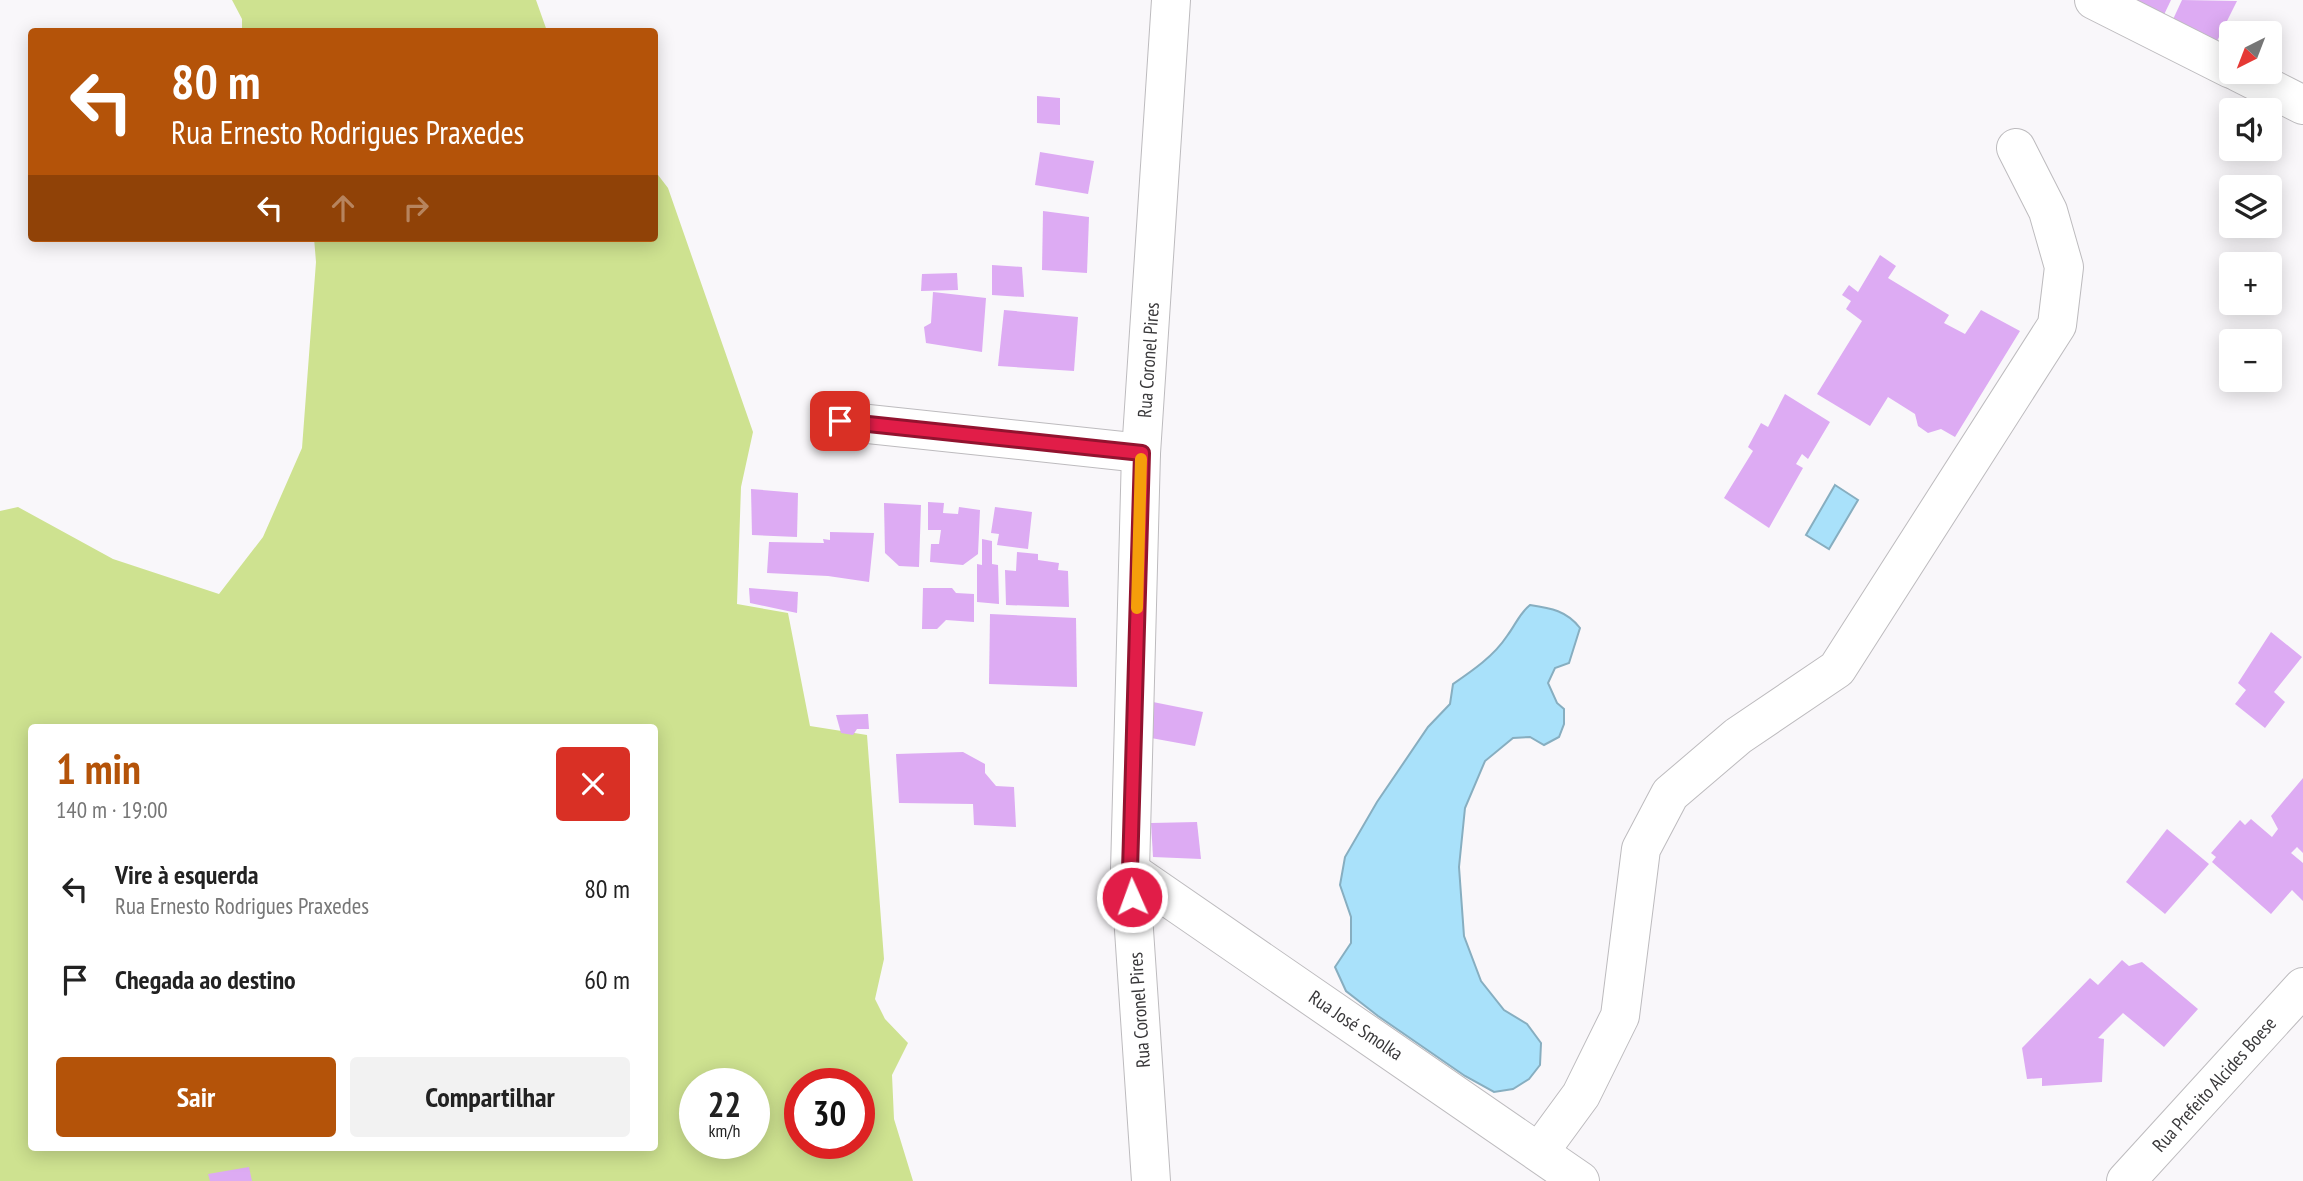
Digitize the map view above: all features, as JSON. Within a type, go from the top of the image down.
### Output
[{"type":"street","name":"Rua Coronel Pires","points":[[1151,1181],[1130,871],[1142,453],[1171,0]]},
{"type":"street","points":[[2094,0],[2219,62]]},
{"type":"street","points":[[2277,84],[2299,91]]},
{"type":"street","points":[[1540,1151],[1581,1095],[1620,1016],[1641,849],[1670,794],[1738,736],[1837,669],[2056,325],[2064,267],[2048,211],[2016,148]]},
{"type":"street","points":[[840,421],[1142,453]]},
{"type":"street","name":"Rua José Smolka","points":[[1130,871],[1580,1181]]},
{"type":"street","name":"Rua Prefeito Alcides Boese","points":[[2126,1181],[2303,987]]},
{"type":"green space","points":[[232,0],[536,0],[546,28],[242,28],[242,19]]},
{"type":"green space","points":[[658,175],[668,188],[753,432],[741,487],[737,604],[788,613],[810,726],[867,735],[884,959],[875,999],[885,1019],[908,1043],[892,1075],[894,1119],[913,1181],[0,1181],[0,511],[18,507],[113,559],[219,594],[263,537],[302,448],[316,262],[314,242],[658,242]]},
{"type":"water","points":[[1835,485],[1858,500],[1829,549],[1806,535]]},
{"type":"water","points":[[1530,605],[1558,611],[1580,628],[1569,663],[1555,668],[1548,683],[1557,703],[1564,709],[1564,724],[1559,737],[1544,745],[1530,737],[1513,738],[1485,761],[1465,808],[1459,867],[1464,936],[1481,981],[1504,1010],[1527,1024],[1541,1043],[1540,1065],[1529,1079],[1513,1089],[1494,1092],[1465,1076],[1346,991],[1335,967],[1351,943],[1351,917],[1340,885],[1345,857],[1377,802],[1428,727],[1450,704],[1453,684],[1496,650]]},
{"type":"building","points":[[2116,0],[2171,0],[2160,23]]},
{"type":"building","points":[[2182,0],[2237,1],[2227,21],[2219,21],[2219,37],[2213,49],[2169,28]]},
{"type":"building","points":[[1037,96],[1060,98],[1060,125],[1037,123]]},
{"type":"building","points":[[1040,152],[1094,161],[1088,194],[1035,185]]},
{"type":"building","points":[[1043,211],[1089,217],[1087,273],[1042,270]]},
{"type":"building","points":[[1880,255],[1896,266],[1888,278],[1949,315],[1944,323],[1965,334],[1981,310],[2020,331],[1955,437],[1941,429],[1928,433],[1918,426],[1915,414],[1888,397],[1870,426],[1817,394],[1862,321],[1846,309],[1851,301],[1842,295],[1849,285],[1858,292]]},
{"type":"building","points":[[992,265],[1022,267],[1024,297],[992,295]]},
{"type":"building","points":[[957,273],[958,290],[921,291],[922,274]]},
{"type":"building","points":[[933,292],[986,298],[982,352],[926,343],[924,327],[931,323]]},
{"type":"building","points":[[1004,310],[1078,317],[1074,371],[998,366]]},
{"type":"building","points":[[1785,394],[1830,422],[1808,459],[1802,454],[1796,464],[1803,468],[1769,528],[1724,498],[1753,451],[1748,447],[1761,423],[1768,427]]},
{"type":"building","points":[[751,489],[798,493],[797,537],[752,535]]},
{"type":"building","points":[[928,502],[944,503],[943,513],[958,514],[959,507],[980,510],[978,554],[963,565],[930,562],[931,544],[939,544],[941,530],[928,530]]},
{"type":"building","points":[[884,503],[921,505],[919,567],[899,566],[885,553]]},
{"type":"building","points":[[995,507],[1032,512],[1028,549],[997,545],[999,534],[991,533]]},
{"type":"building","points":[[830,532],[874,533],[869,582],[828,576],[767,573],[769,542],[824,543],[823,539],[830,540]]},
{"type":"building","points":[[982,539],[992,541],[992,564],[998,565],[999,604],[977,602],[977,564],[982,565]]},
{"type":"building","points":[[1017,552],[1038,554],[1038,560],[1059,563],[1058,570],[1068,571],[1069,607],[1006,605],[1005,570],[1016,571]]},
{"type":"building","points":[[749,588],[798,592],[797,613],[750,603]]},
{"type":"building","points":[[923,588],[952,588],[956,593],[974,594],[974,622],[946,620],[937,629],[922,629]]},
{"type":"building","points":[[990,614],[1076,618],[1077,687],[989,684]]},
{"type":"building","points":[[2271,632],[2302,657],[2274,692],[2285,702],[2265,728],[2235,704],[2246,690],[2238,683]]},
{"type":"building","points":[[1153,702],[1203,712],[1195,746],[1151,738]]},
{"type":"building","points":[[868,714],[869,729],[857,729],[853,735],[841,733],[836,715]]},
{"type":"building","points":[[963,752],[985,764],[985,773],[996,786],[1014,787],[1016,827],[974,825],[973,804],[899,803],[896,754]]},
{"type":"building","points":[[2303,778],[2303,853],[2297,847],[2291,853],[2303,863],[2303,901],[2292,890],[2271,914],[2212,862],[2216,857],[2211,853],[2240,820],[2245,825],[2251,819],[2272,837],[2278,829],[2271,816]]},
{"type":"building","points":[[1197,822],[1201,859],[1153,857],[1151,823]]},
{"type":"building","points":[[2167,829],[2209,864],[2165,914],[2126,882]]},
{"type":"building","points":[[2122,960],[2129,966],[2142,962],[2198,1009],[2164,1047],[2123,1013],[2098,1038],[2104,1039],[2102,1082],[2042,1086],[2042,1078],[2027,1079],[2022,1048],[2090,978],[2098,985]]},
{"type":"building","points":[[249,1167],[252,1181],[210,1181],[208,1174]]},
{"type":"slow traffic","points":[[1137,608],[1141,459]]},
{"type":"route","points":[[840,421],[1142,453],[1130,871],[1132,897]]}]
